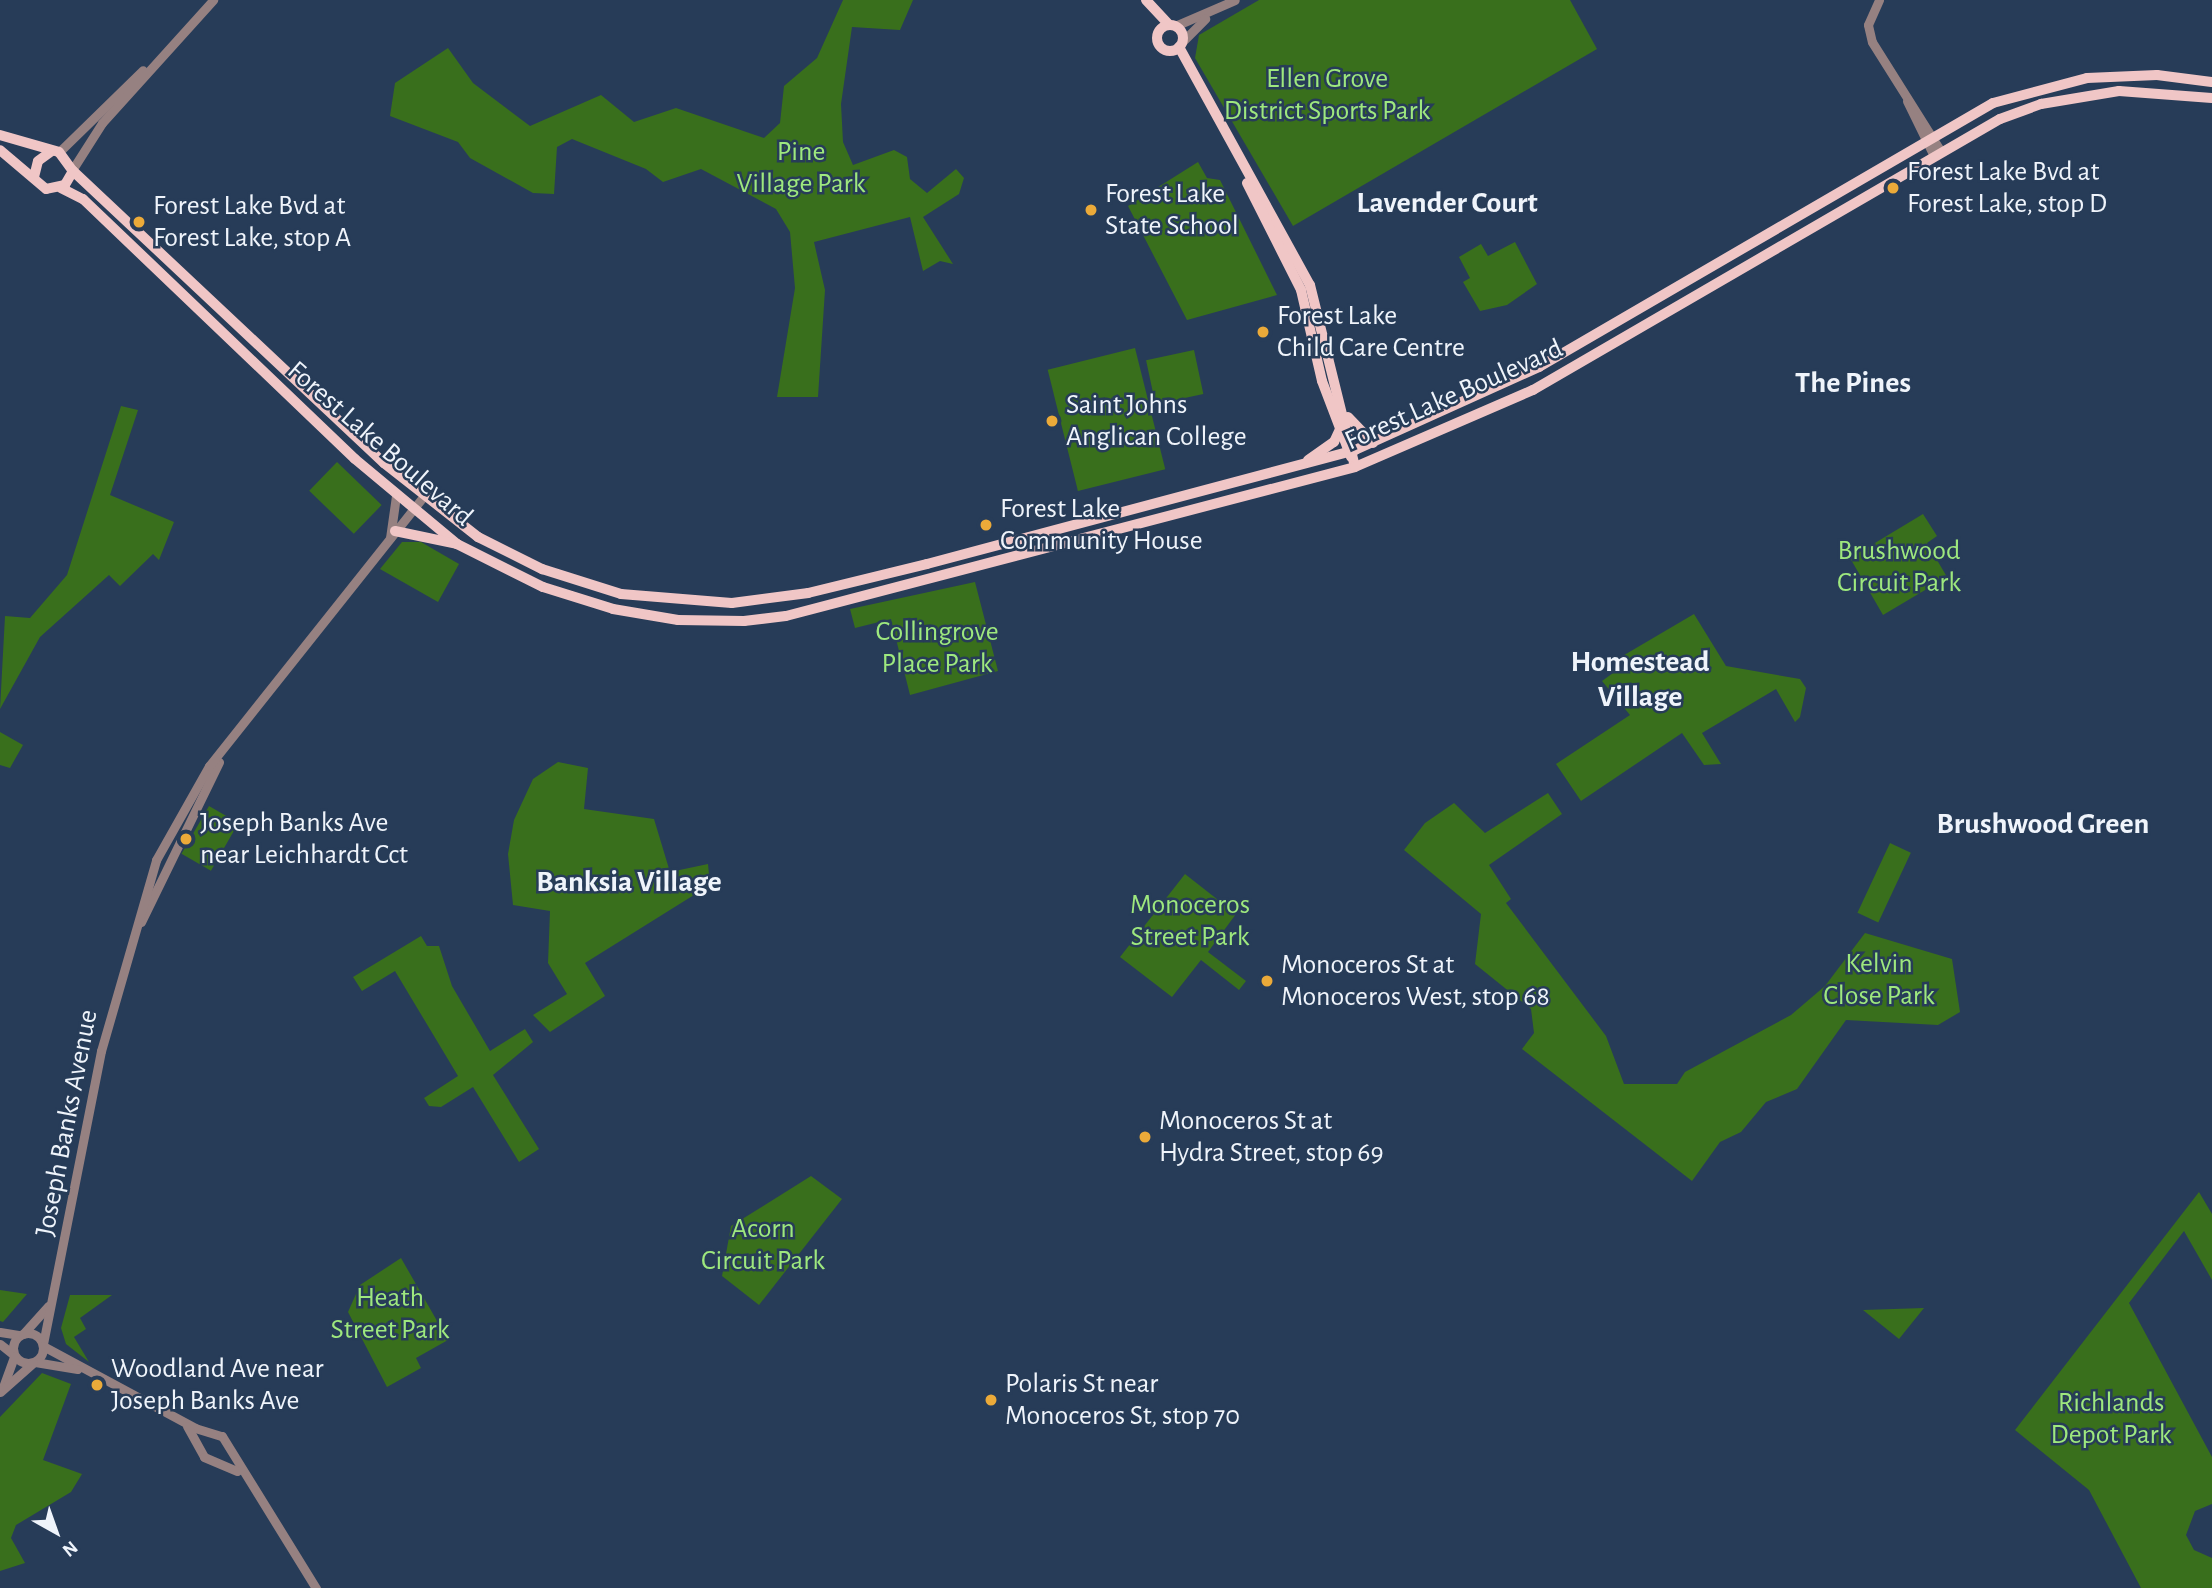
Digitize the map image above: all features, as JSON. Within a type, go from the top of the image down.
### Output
[{"type":"main road","points":[[1147,2],[1172,26],[1195,85],[1314,295],[1355,467]]},
{"type":"main road","points":[[1147,2],[1157,36],[1165,50],[1195,85]]},
{"type":"main road","points":[[1157,36],[1172,26]]},
{"type":"main road","points":[[1165,50],[1180,45]]},
{"type":"main road","name":"Forest Lake Boulevard","points":[[73,169],[423,497],[478,537],[556,574],[621,594],[732,603],[808,593],[1296,468],[1351,451],[1539,368],[1993,103],[2057,83],[2133,75],[2212,82]]},
{"type":"main road","name":"Forest Lake Boulevard","points":[[61,188],[108,222],[412,510],[457,544],[543,587],[613,609],[678,620],[744,621],[799,613],[1355,467],[1533,390],[1937,152],[2000,119],[2084,94],[2163,91],[2212,98]]},
{"type":"main road","points":[[0,135],[55,151],[73,169],[61,188],[47,189],[0,150]]},
{"type":"main road","points":[[34,177],[38,162],[55,151]]},
{"type":"main road","points":[[1284,244],[1301,290],[1340,429],[1351,451]]},
{"type":"main road","points":[[1341,406],[1373,443]]},
{"type":"main road","points":[[1296,468],[1334,442],[1340,429]]},
{"type":"main road","points":[[393,535],[457,544]]},
{"type":"street","points":[[55,151],[162,54],[213,0]]},
{"type":"street","points":[[1172,26],[1215,11],[1235,0]]},
{"type":"street","points":[[1879,0],[1870,36],[1937,152]]},
{"type":"street","points":[[1180,45],[1215,11]]},
{"type":"street","points":[[73,169],[162,54]]},
{"type":"street","name":"Joseph Banks Avenue","points":[[393,535],[397,496]]},
{"type":"street","name":"Joseph Banks Avenue","points":[[34,1363],[43,1345],[127,952],[167,836],[234,733],[423,497]]},
{"type":"street","points":[[0,1392],[22,1334],[52,1302]]},
{"type":"street","points":[[0,1332],[36,1335],[43,1345],[82,1370],[208,1433],[222,1436],[226,1450],[239,1472],[316,1588]]},
{"type":"street","points":[[0,1344],[14,1355],[34,1363],[82,1370]]},
{"type":"street","points":[[0,1392],[34,1363]]},
{"type":"street","points":[[176,1416],[204,1457],[239,1472]]},
{"type":"street","points":[[199,1447],[208,1433]]},
{"type":"street","points":[[216,1460],[226,1450]]},
{"type":"green space","name":"Pine Village Park","points":[[843,0],[913,0],[900,30],[852,27],[841,104],[843,142],[853,165],[894,150],[907,157],[910,179],[927,193],[956,169],[964,178],[959,194],[923,217],[953,264],[940,261],[923,271],[910,217],[814,242],[825,290],[818,397],[777,397],[795,288],[790,232],[776,209],[701,169],[663,182],[646,169],[572,139],[557,147],[554,194],[533,193],[470,158],[458,142],[390,116],[395,83],[448,48],[473,83],[530,126],[601,95],[634,122],[676,108],[764,138],[780,123],[784,86],[817,58]]},
{"type":"green space","name":"Ellen Grove District Sports Park","points":[[1259,0],[1570,0],[1597,49],[1293,226],[1195,58],[1199,35]]},
{"type":"green space","points":[[1198,162],[1207,178],[1220,180],[1277,295],[1187,320],[1128,206]]},
{"type":"green space","points":[[1515,242],[1537,284],[1507,305],[1480,311],[1463,282],[1470,278],[1459,257],[1481,244],[1488,256]]},
{"type":"green space","points":[[1135,348],[1165,469],[1078,491],[1048,370]]},
{"type":"green space","points":[[1194,350],[1203,394],[1155,404],[1146,360]]},
{"type":"green space","points":[[121,406],[138,410],[110,495],[174,522],[159,560],[153,554],[120,586],[109,575],[40,637],[0,709],[5,616],[30,618],[67,575]]},
{"type":"green space","points":[[337,462],[382,505],[354,534],[309,491]]},
{"type":"green space","name":"Brushwood Circuit Park","points":[[1923,514],[1937,536],[1927,543],[1947,577],[1883,615],[1850,558]]},
{"type":"green space","points":[[402,542],[421,542],[459,564],[438,602],[380,569]]},
{"type":"green space","name":"Collingrove Place Park","points":[[975,582],[998,671],[910,695],[891,619],[855,628],[850,609]]},
{"type":"green space","points":[[1694,614],[1726,666],[1800,679],[1806,688],[1800,717],[1795,722],[1776,689],[1702,733],[1721,764],[1704,765],[1682,733],[1581,801],[1556,764],[1630,715],[1602,681],[1613,673],[1614,661]]},
{"type":"green space","points":[[0,732],[23,745],[10,768],[0,765]]},
{"type":"green space","points":[[558,762],[588,768],[584,809],[654,819],[670,872],[708,864],[710,885],[585,963],[605,996],[550,1032],[533,1015],[567,994],[548,963],[550,911],[513,905],[508,854],[514,820],[533,779]]},
{"type":"green space","name":"Kelvin Close Park","points":[[1548,793],[1562,814],[1489,865],[1511,899],[1506,903],[1606,1036],[1624,1084],[1677,1084],[1685,1072],[1791,1015],[1825,986],[1865,933],[1952,959],[1960,1012],[1938,1025],[1846,1020],[1797,1089],[1766,1102],[1741,1132],[1720,1142],[1692,1181],[1522,1049],[1534,1033],[1531,1009],[1475,964],[1481,914],[1404,850],[1425,823],[1454,803],[1485,833]]},
{"type":"green space","points":[[209,806],[238,823],[211,871],[182,854]]},
{"type":"green space","points":[[1890,843],[1911,853],[1878,923],[1857,913]]},
{"type":"green space","name":"Monoceros Street Park","points":[[1185,874],[1236,914],[1208,952],[1246,981],[1239,990],[1201,960],[1172,997],[1120,957]]},
{"type":"green space","points":[[421,936],[427,946],[439,946],[452,986],[490,1051],[525,1029],[533,1042],[493,1075],[539,1149],[519,1162],[473,1087],[441,1107],[429,1106],[424,1098],[458,1076],[395,971],[362,991],[353,977]]},
{"type":"green space","name":"Acorn Circuit Park","points":[[811,1176],[842,1199],[759,1305],[722,1276],[731,1226]]},
{"type":"green space","name":"Richlands Depot Park","points":[[2199,1192],[2212,1214],[2212,1280],[2184,1231],[2129,1303],[2212,1457],[2212,1504],[2195,1511],[2186,1535],[2194,1550],[2212,1558],[2212,1588],[2141,1588],[2089,1490],[2015,1430]]},
{"type":"green space","name":"Heath Street Park","points":[[401,1258],[448,1340],[416,1358],[421,1368],[387,1387],[348,1312],[360,1285]]},
{"type":"green space","points":[[0,1290],[27,1294],[3,1322],[0,1321]]},
{"type":"green space","points":[[70,1295],[112,1295],[80,1318],[86,1329],[74,1337],[89,1362],[66,1344],[61,1328]]},
{"type":"green space","points":[[1924,1308],[1899,1339],[1863,1310]]},
{"type":"green space","points":[[42,1373],[71,1384],[43,1460],[82,1474],[71,1492],[16,1525],[11,1538],[25,1563],[0,1571],[0,1417]]},
{"type":"place","name":"Forest Lake Bvd at Forest Lake, stop D","points":[[1893,188]]},
{"type":"place","name":"Forest Lake State School","points":[[1091,210]]},
{"type":"place","name":"Forest Lake Bvd at Forest Lake, stop A","points":[[139,222]]},
{"type":"place","name":"Forest Lake Child Care Centre","points":[[1263,332]]},
{"type":"place","name":"Saint Johns Anglican College","points":[[1052,421]]},
{"type":"place","name":"Forest Lake Community House","points":[[986,525]]},
{"type":"place","name":"Joseph Banks Ave near Leichhardt Cct","points":[[186,839]]},
{"type":"place","name":"Monoceros St at Monoceros West, stop 68","points":[[1267,981]]},
{"type":"place","name":"Monoceros St at Hydra Street, stop 69","points":[[1145,1137]]},
{"type":"place","name":"Woodland Ave near Joseph Banks Ave","points":[[97,1385]]},
{"type":"place","name":"Polaris St near Monoceros St, stop 70","points":[[991,1400]]},
{"type":"district","name":"Lavender Court","points":[[1447,203]]},
{"type":"district","name":"The Pines","points":[[1853,383]]},
{"type":"district","name":"Homestead Village","points":[[1640,679]]},
{"type":"district","name":"Brushwood Green","points":[[2043,824]]},
{"type":"district","name":"Banksia Village","points":[[629,882]]}]
